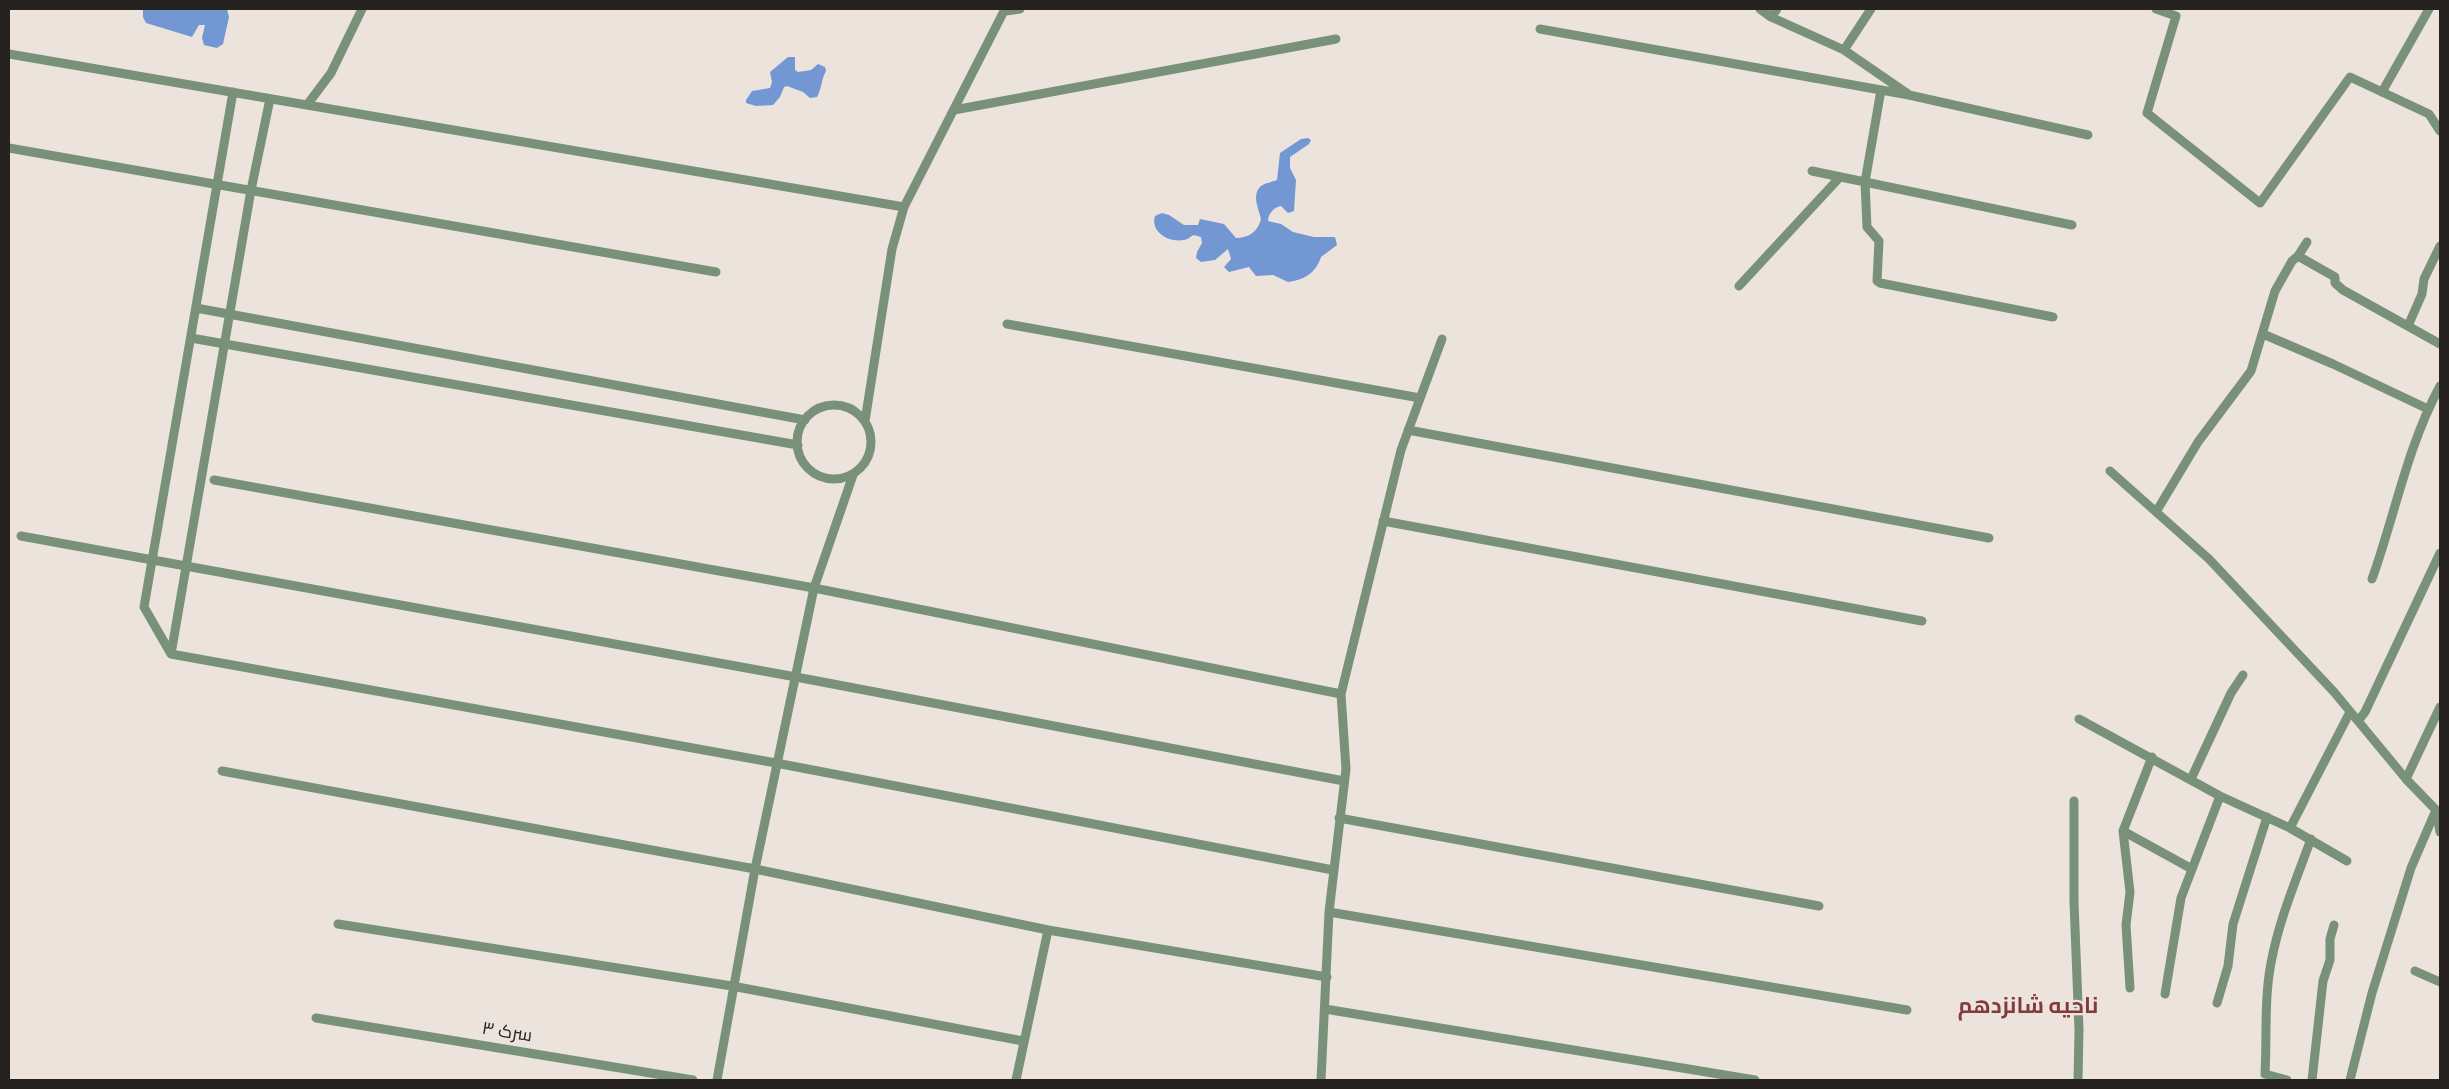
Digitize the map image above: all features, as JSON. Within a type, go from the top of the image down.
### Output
[{"type":"street","points":[[307,105],[331,74],[362,9]]},
{"type":"street","points":[[865,421],[892,249],[904,207],[1005,10],[1020,9]]},
{"type":"street","points":[[1760,9],[1771,17],[1844,50],[1910,95]]},
{"type":"street","points":[[1771,17],[1777,9]]},
{"type":"street","points":[[1844,50],[1871,9]]},
{"type":"street","points":[[2156,9],[2176,16],[2147,113],[2260,203],[2350,77],[2429,114],[2440,131]]},
{"type":"street","points":[[2382,92],[2428,9]]},
{"type":"street","points":[[1540,29],[1910,95],[2088,135]]},
{"type":"street","points":[[954,110],[1336,39]]},
{"type":"street","points":[[9,54],[904,207]]},
{"type":"street","points":[[1881,90],[1865,182],[1867,227],[1880,241],[1876,276],[1880,283],[2053,317]]},
{"type":"street","points":[[233,92],[144,607],[171,654],[776,763],[1333,870]]},
{"type":"street","points":[[171,654],[251,190],[270,98]]},
{"type":"street","points":[[9,148],[716,272]]},
{"type":"street","points":[[1812,171],[2072,225]]},
{"type":"street","points":[[1740,286],[1840,177]]},
{"type":"street","points":[[2156,512],[2198,442],[2251,371],[2275,291],[2306,242]]},
{"type":"street","points":[[2408,326],[2422,294],[2424,278],[2440,246]]},
{"type":"street","points":[[2298,256],[2336,277],[2335,283],[2343,290],[2440,344]]},
{"type":"street","points":[[196,308],[805,420]]},
{"type":"street","points":[[1007,324],[1420,398]]},
{"type":"street","points":[[2263,334],[2316,356],[2428,409]]},
{"type":"street","points":[[191,338],[798,446]]},
{"type":"street","points":[[1321,1080],[1329,912],[1346,769],[1341,694],[1401,450],[1442,339]]},
{"type":"street","points":[[2372,579],[2388,536],[2409,455],[2428,409],[2440,386]]},
{"type":"street","points":[[717,1080],[732,986],[755,869],[814,588],[853,475],[868,458],[871,444],[869,430],[865,421],[850,408],[836,405],[822,407],[809,414],[801,426],[797,440],[799,454],[806,466],[818,475],[832,479],[853,475]]},
{"type":"street","points":[[1408,430],[1989,538]]},
{"type":"street","points":[[2110,470],[2209,559],[2334,692],[2439,820],[2411,868],[2372,993],[2350,1080]]},
{"type":"street","points":[[214,480],[814,588],[1341,694]]},
{"type":"street","points":[[1383,521],[1922,620]]},
{"type":"street","points":[[21,536],[796,677],[1344,781]]},
{"type":"street","points":[[2358,721],[2365,712],[2440,553]]},
{"type":"street","points":[[2191,778],[2231,693],[2243,675]]},
{"type":"street","points":[[2406,779],[2440,707]]},
{"type":"street","points":[[2290,828],[2350,712]]},
{"type":"street","points":[[2079,719],[2191,778],[2220,796],[2268,817],[2311,839],[2347,861]]},
{"type":"street","points":[[2130,988],[2126,925],[2130,892],[2124,831],[2152,757]]},
{"type":"street","points":[[222,771],[755,869],[1048,930],[1327,977]]},
{"type":"street","points":[[2165,994],[2181,898],[2220,796]]},
{"type":"street","points":[[2074,801],[2074,902],[2079,1030],[2078,1080]]},
{"type":"street","points":[[2217,1003],[2228,966],[2233,924],[2268,817]]},
{"type":"street","points":[[1339,818],[1819,906]]},
{"type":"street","points":[[2124,831],[2192,869]]},
{"type":"street","points":[[2286,1080],[2265,1074],[2267,998],[2279,925],[2311,839]]},
{"type":"street","points":[[1329,912],[1907,1010]]},
{"type":"street","points":[[338,924],[732,986],[1023,1041]]},
{"type":"street","points":[[2312,1080],[2323,981],[2330,960],[2330,939],[2334,925]]},
{"type":"street","points":[[1016,1080],[1048,930]]},
{"type":"street","points":[[2415,971],[2440,982]]},
{"type":"street","points":[[1325,1009],[1755,1080]]},
{"type":"street","name":"سرک ۳","points":[[316,1018],[693,1080]]},
{"type":"water","points":[[143,9],[227,9],[229,17],[223,44],[217,48],[204,45],[202,38],[205,25],[199,25],[192,37],[146,23],[143,17]]},
{"type":"water","points":[[788,57],[795,57],[795,70],[798,72],[811,70],[818,64],[825,67],[826,71],[817,97],[810,98],[803,92],[787,86],[784,87],[780,97],[773,105],[756,106],[746,103],[752,91],[770,88],[772,82],[770,72]]},
{"type":"water","points":[[1308,138],[1311,140],[1309,144],[1290,157],[1290,168],[1296,180],[1294,211],[1288,213],[1281,206],[1278,207],[1270,213],[1268,221],[1281,224],[1293,232],[1314,237],[1335,237],[1337,245],[1321,257],[1319,263],[1309,275],[1299,280],[1288,282],[1273,275],[1256,276],[1249,267],[1229,272],[1224,267],[1231,259],[1228,249],[1215,260],[1201,262],[1196,258],[1202,243],[1201,237],[1194,235],[1185,240],[1172,240],[1162,235],[1155,227],[1155,216],[1162,213],[1169,215],[1184,225],[1198,225],[1200,219],[1224,224],[1236,238],[1245,237],[1255,231],[1260,224],[1261,219],[1256,202],[1256,194],[1261,186],[1277,180],[1280,153],[1301,139]]},
{"type":"district","name":"ناحیه شانزدهم","points":[[2028,1007]]}]
